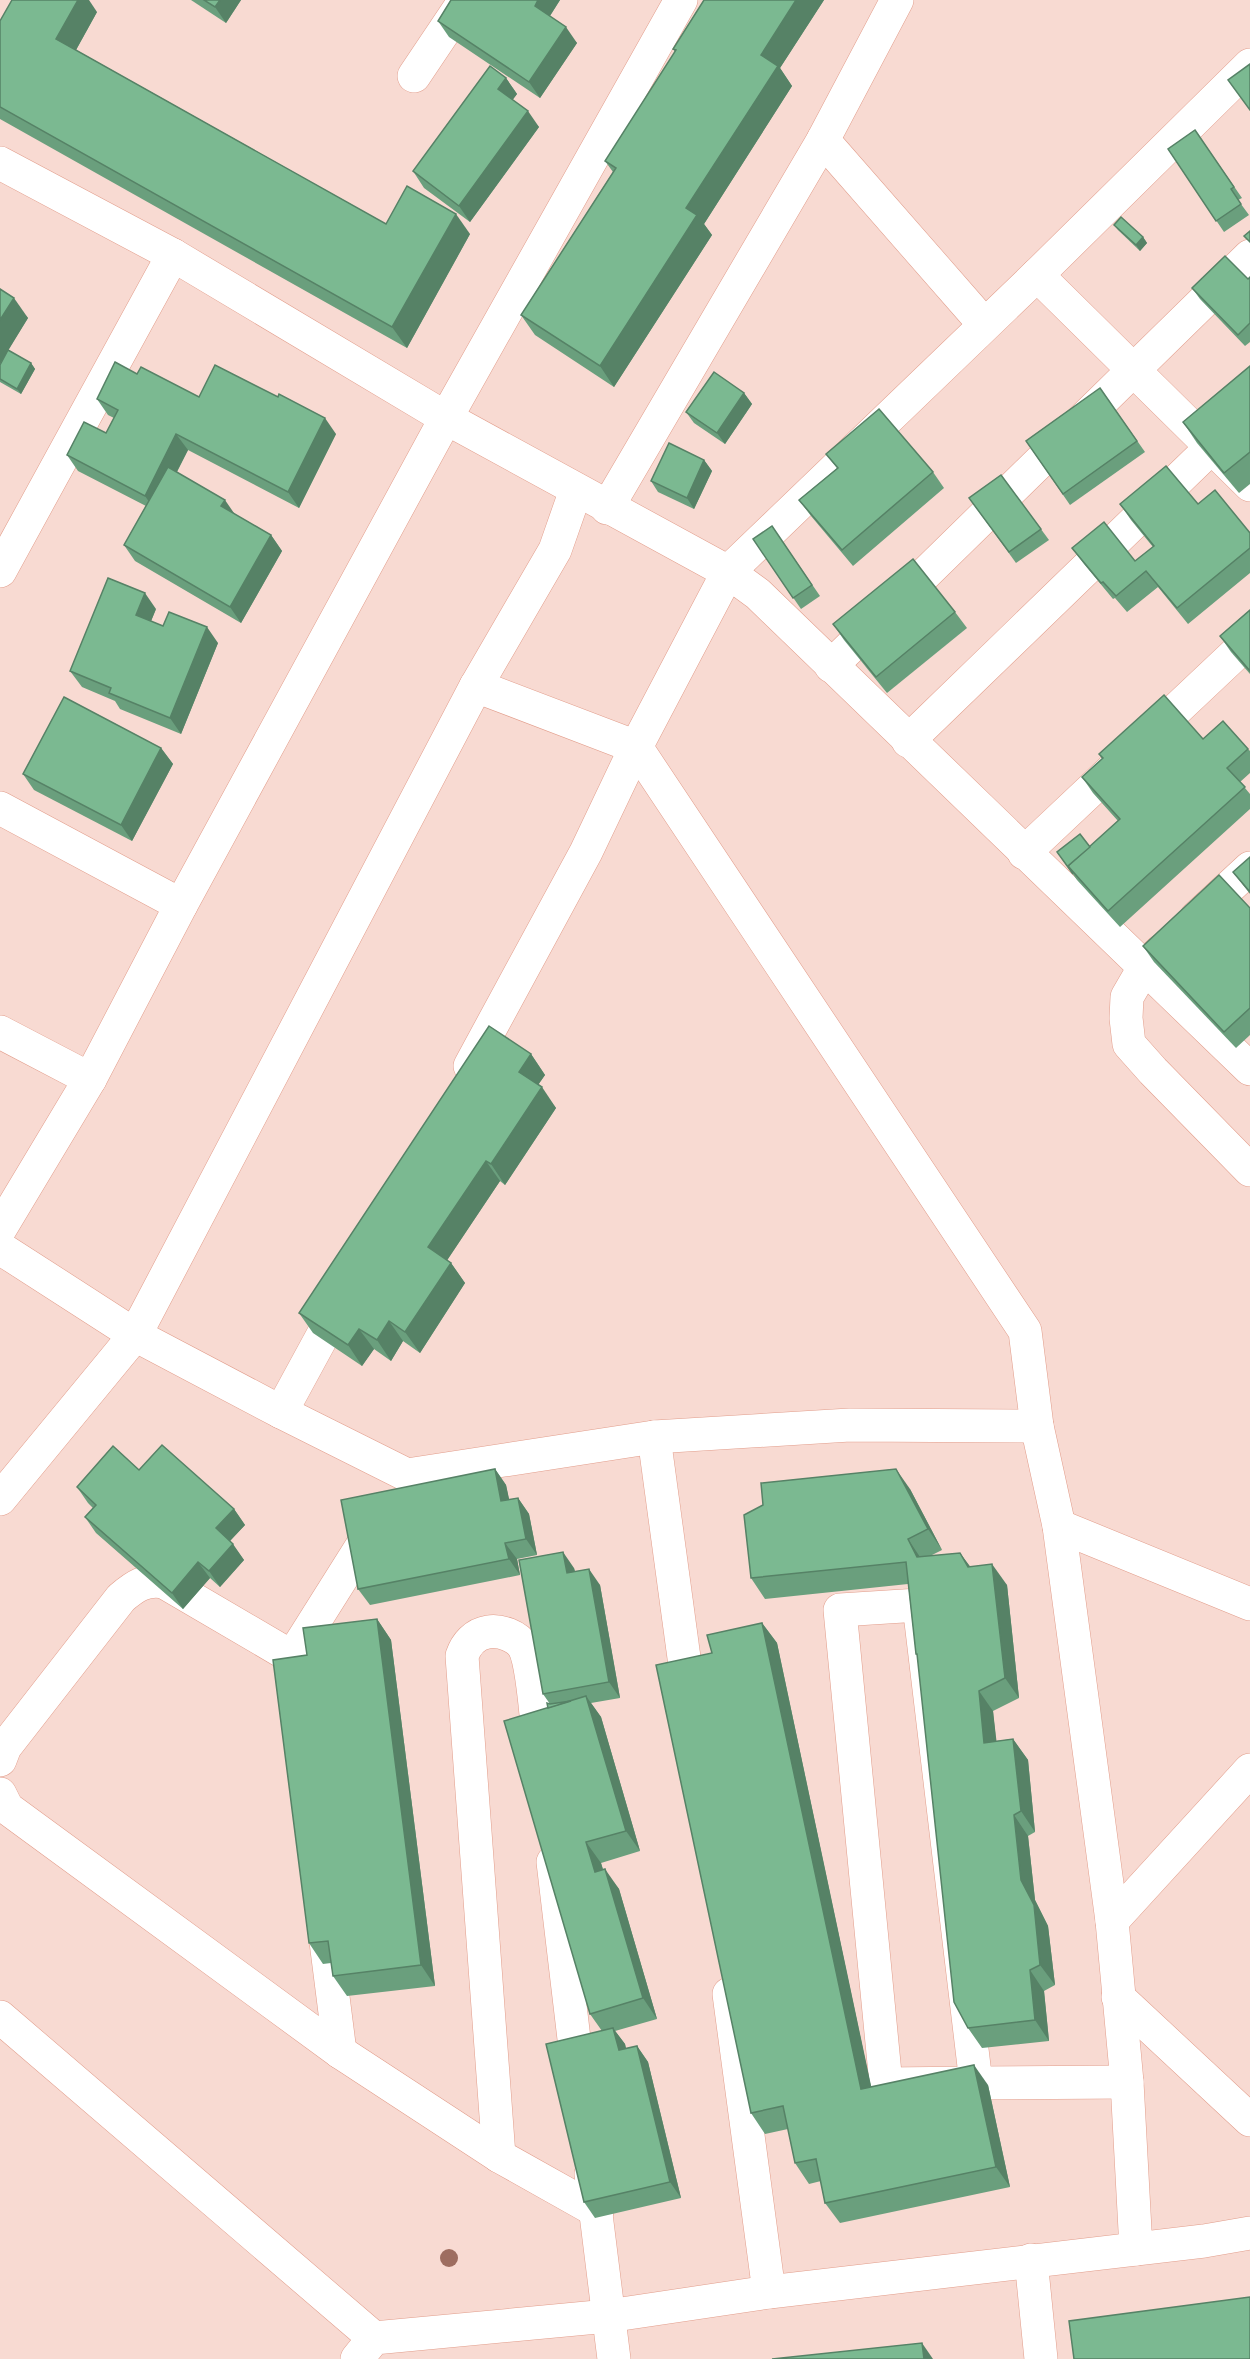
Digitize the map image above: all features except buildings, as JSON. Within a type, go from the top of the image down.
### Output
[{"type":"street","points":[[414,76],[465,0]]},
{"type":"street","points":[[0,1229],[90,1079],[181,906],[446,418],[681,0]]},
{"type":"street","points":[[607,508],[823,140],[897,0]]},
{"type":"street","points":[[456,1090],[586,852],[636,747],[728,572],[1037,275],[1250,65]]},
{"type":"street","points":[[823,140],[984,324]]},
{"type":"street","points":[[0,163],[173,255],[446,418],[607,508],[728,572],[758,594],[1250,1069]]},
{"type":"street","points":[[0,571],[173,255]]},
{"type":"street","points":[[831,666],[1250,256]]},
{"type":"street","points":[[1037,275],[1250,485]]},
{"type":"street","points":[[908,741],[1250,410]]},
{"type":"street","points":[[0,1499],[135,1335],[476,686],[555,550],[576,490]]},
{"type":"street","points":[[1024,852],[1250,640]]},
{"type":"street","points":[[476,686],[636,747],[1025,1331],[1037,1426],[1059,1526],[1112,1921],[1127,2082],[1136,2248]]},
{"type":"street","points":[[0,808],[181,906]]},
{"type":"street","points":[[1250,868],[1145,966],[1127,996],[1126,1018],[1129,1044],[1250,1170]]},
{"type":"street","points":[[0,1032],[90,1079]]},
{"type":"street","points":[[0,1248],[135,1335],[407,1475],[654,1437],[850,1425],[1037,1426]]},
{"type":"street","points":[[281,1412],[355,1277]]},
{"type":"street","points":[[654,1437],[694,1735]]},
{"type":"street","points":[[300,1727],[292,1657],[407,1475]]},
{"type":"street","points":[[1059,1526],[1250,1604]]},
{"type":"street","points":[[0,1760],[5,1747],[121,1598],[136,1586],[150,1580],[164,1582],[292,1657]]},
{"type":"street","points":[[976,2083],[919,1605],[840,1610],[886,2084],[1127,2082]]},
{"type":"street","points":[[498,2156],[462,1656],[465,1646],[486,1632],[500,1632],[516,1638],[524,1648],[529,1665],[543,1782]]},
{"type":"street","points":[[1112,1921],[1250,1770]]},
{"type":"street","points":[[0,1794],[7,1808],[340,2052],[498,2156],[597,2211]]},
{"type":"street","points":[[549,1828],[582,2107]]},
{"type":"street","points":[[320,1889],[340,2052]]},
{"type":"street","points":[[724,1960],[769,2292]]},
{"type":"street","points":[[1118,1997],[1250,2120]]},
{"type":"street","points":[[0,2017],[365,2348],[437,2345],[769,2292],[1204,2241],[1250,2233]]},
{"type":"street","points":[[586,2142],[597,2211],[614,2359]]},
{"type":"street","points":[[1031,2260],[1041,2359]]}]
